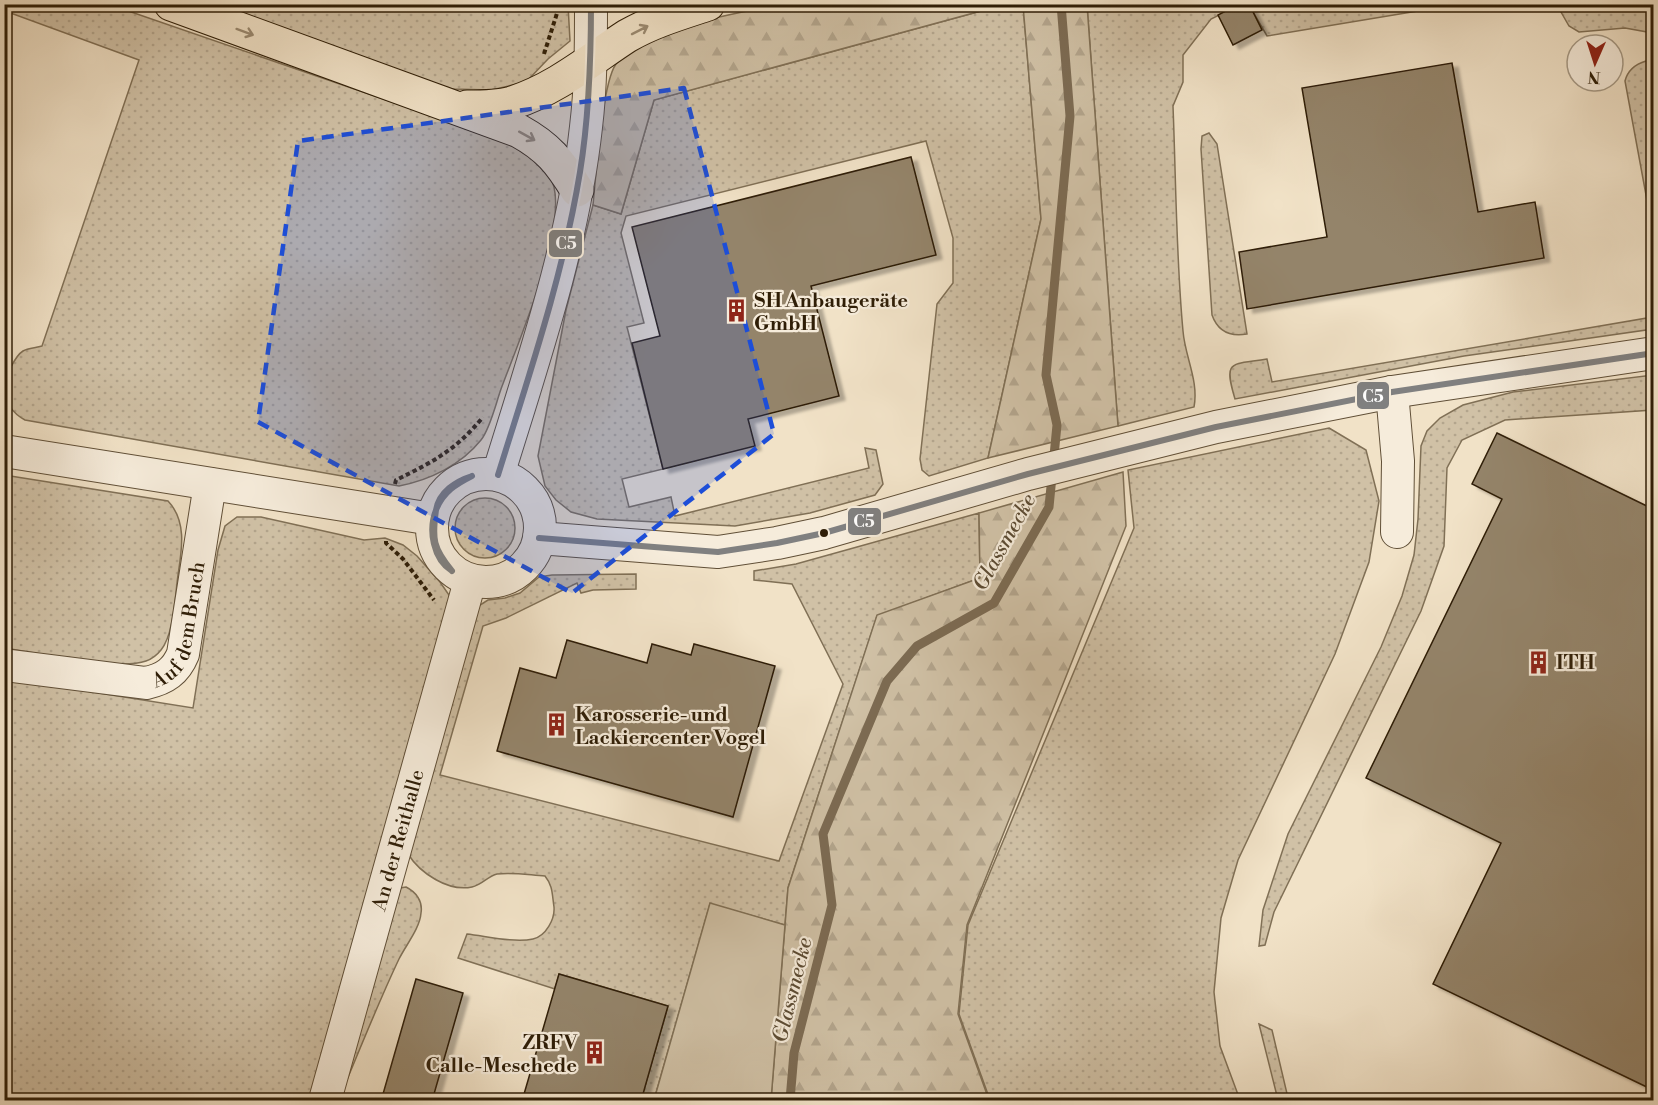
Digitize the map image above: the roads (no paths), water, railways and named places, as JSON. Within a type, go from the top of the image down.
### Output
[{"type":"highway","points":[[171,4],[519,131],[536,141],[560,162],[577,190]]},
{"type":"highway","points":[[453,108],[511,104],[549,86],[628,36],[659,20],[708,4]]},
{"type":"street","points":[[498,475],[551,298],[577,190],[586,127],[591,61],[591,4]]},
{"type":"street","points":[[539,538],[718,552],[739,550],[824,533],[1028,474],[1216,426],[1392,392],[1653,353]]},
{"type":"street","points":[[1392,392],[1398,461],[1397,532]]},
{"type":"street","points":[[4,451],[432,519]]},
{"type":"street","points":[[479,474],[498,475],[516,482],[530,495],[538,512],[541,531],[537,549],[526,565],[511,577],[495,582],[470,580],[447,567],[437,553],[432,537],[432,519],[437,503],[447,489],[461,479],[479,474]]},
{"type":"street","name":"Auf dem Bruch","points":[[4,665],[146,682],[159,680],[174,670],[183,654],[210,484]]},
{"type":"street","name":"An der Reithalle","points":[[325,1101],[470,580]]},
{"type":"waterway","name":"Glassmecke","points":[[790,1100],[794,1053],[832,905],[823,834],[887,681],[917,646],[994,603],[1049,507],[1057,425],[1046,375],[1070,116],[1061,4]]},
{"type":"place","name":"SH Anbaugeräte GmbH","points":[[736,311]]},
{"type":"place","name":"ITH","points":[[1538,662]]},
{"type":"place","name":"Karosserie- und Lackiercenter Vogel","points":[[557,725]]},
{"type":"place","name":"ZRFV Calle-Meschede","points":[[595,1053]]}]
